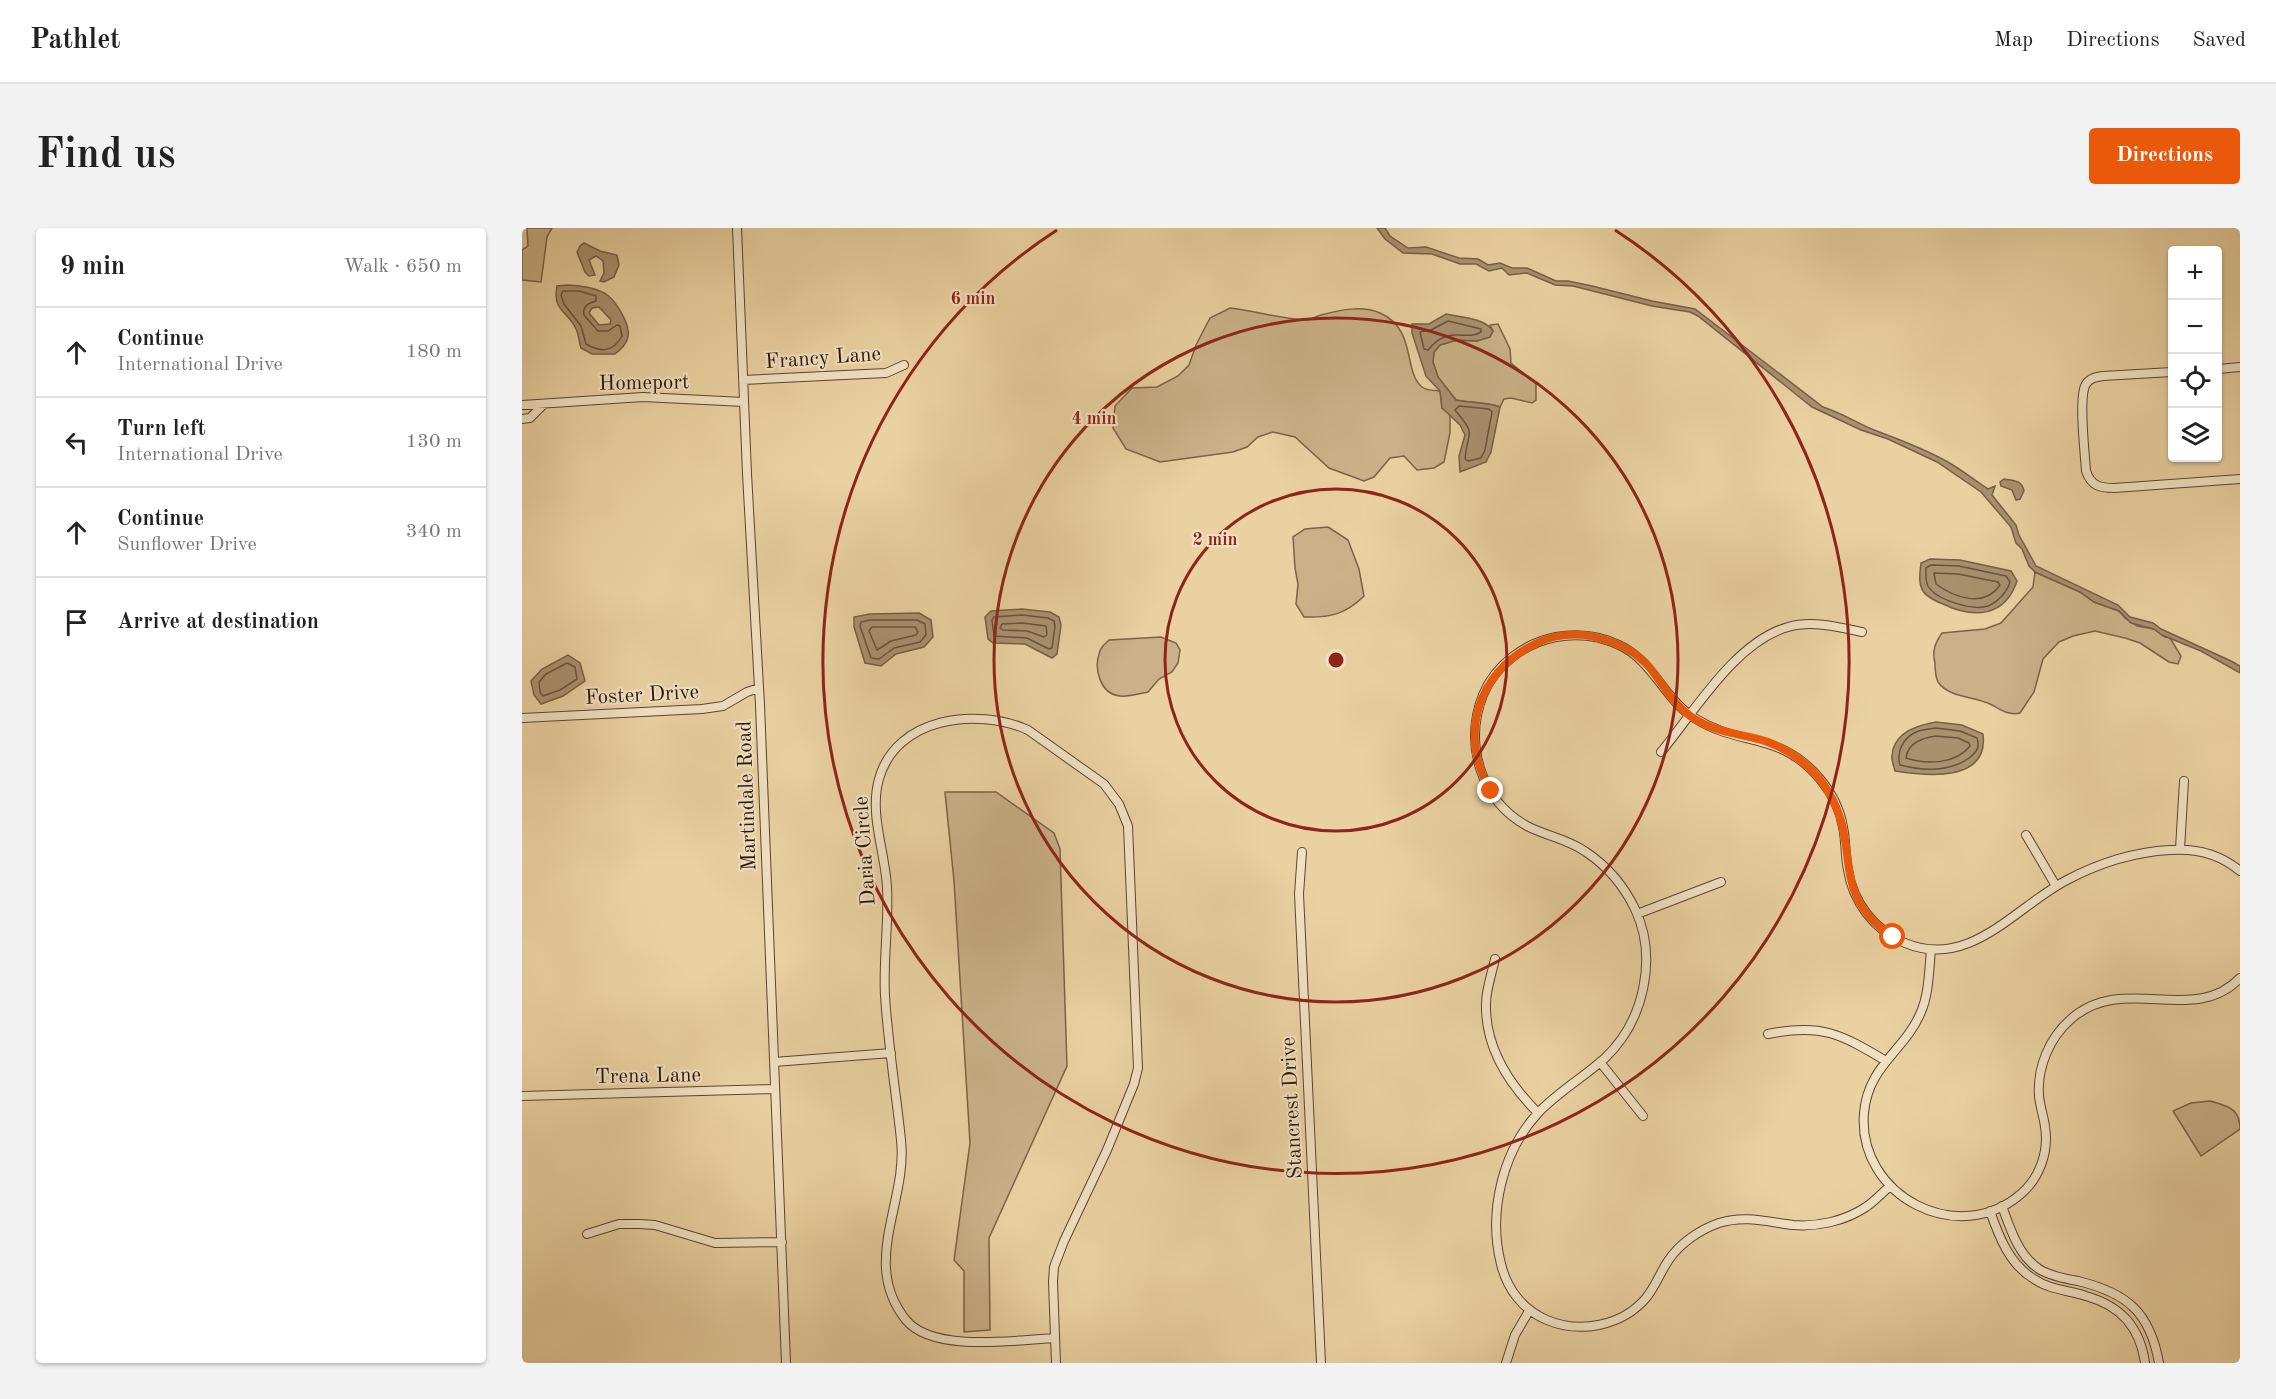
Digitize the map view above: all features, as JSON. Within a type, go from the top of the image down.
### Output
[{"type":"street","name":"Martindale Road","points":[[737,228],[759,688],[786,1363]]},
{"type":"street","name":"Francy Lane","points":[[743,380],[886,373],[904,365]]},
{"type":"street","points":[[2222,369],[2240,367]]},
{"type":"street","points":[[2168,372],[2103,376],[2086,383],[2082,396],[2086,471],[2090,480],[2098,487],[2114,488],[2240,479]]},
{"type":"street","name":"Homeport","points":[[522,405],[643,397],[744,402]]},
{"type":"street","points":[[522,419],[530,418],[544,404]]},
{"type":"street","points":[[1661,752],[1719,676],[1755,643],[1788,627],[1825,624],[1862,632]]},
{"type":"street","points":[[1890,1186],[1866,1208],[1820,1225],[1791,1225],[1744,1218],[1706,1228],[1672,1254],[1642,1302],[1633,1310],[1607,1323],[1593,1327],[1560,1325],[1530,1311],[1517,1299],[1503,1272],[1498,1253],[1497,1213],[1501,1181],[1510,1157],[1538,1113],[1600,1062],[1618,1043],[1635,1016],[1644,987],[1646,957],[1637,914],[1612,874],[1588,853],[1571,843],[1520,822],[1499,803],[1484,780],[1478,765],[1474,738],[1478,711],[1487,687],[1511,658],[1548,639],[1576,635],[1606,640],[1635,654],[1649,666],[1668,695],[1690,716],[1719,731],[1775,745],[1792,754],[1809,767],[1829,792],[1840,815],[1851,883],[1865,913],[1893,937],[1917,947],[1931,950],[1954,949],[1983,937],[2056,886],[2083,872],[2118,859],[2155,851],[2180,849],[2211,854],[2233,865],[2240,872]]},
{"type":"street","name":"Foster Drive","points":[[522,718],[702,709],[723,706],[759,688]]},
{"type":"street","name":"Daria Circle","points":[[1055,1338],[961,1342],[932,1337],[907,1321],[892,1296],[886,1277],[885,1255],[902,1150],[885,996],[888,888],[875,805],[879,778],[884,765],[897,746],[928,726],[946,721],[990,720],[1016,724],[1028,730],[1104,784],[1119,804],[1128,826],[1138,1055],[1136,1077],[1107,1150],[1058,1256],[1053,1282],[1056,1363]]},
{"type":"street","points":[[2180,849],[2184,781]]},
{"type":"street","points":[[2026,835],[2056,886]]},
{"type":"street","name":"Stancrest Drive","points":[[1302,852],[1299,894],[1321,1363]]},
{"type":"street","points":[[1637,914],[1721,882]]},
{"type":"street","points":[[1931,950],[1922,1011],[1912,1029],[1873,1079],[1867,1094],[1863,1130],[1868,1149],[1877,1168],[1902,1198],[1929,1212],[1952,1215],[1990,1211],[2002,1206],[2022,1194],[2035,1179],[2041,1166],[2046,1138],[2039,1096],[2043,1060],[2054,1040],[2071,1019],[2109,1000],[2132,998],[2196,1001],[2225,991],[2240,978]]},
{"type":"street","points":[[1496,959],[1486,1002],[1487,1026],[1494,1050],[1510,1082],[1538,1113]]},
{"type":"street","points":[[1768,1034],[1793,1029],[1816,1029],[1849,1039],[1886,1061]]},
{"type":"street","points":[[774,1062],[891,1053]]},
{"type":"street","points":[[1600,1062],[1643,1116]]},
{"type":"street","name":"Trena Lane","points":[[522,1096],[774,1089]]},
{"type":"street","points":[[2002,1206],[2018,1247],[2039,1269],[2113,1291],[2128,1300],[2145,1319],[2152,1335],[2159,1363]]},
{"type":"street","points":[[1990,1211],[1998,1234],[2019,1268],[2034,1280],[2061,1291],[2086,1296],[2120,1312],[2139,1338],[2145,1363]]},
{"type":"street","points":[[587,1234],[619,1224],[639,1224],[655,1225],[715,1243],[782,1242]]},
{"type":"street","points":[[2008,1253],[2018,1247]]},
{"type":"street","points":[[2034,1280],[2039,1269]]},
{"type":"street","points":[[2086,1296],[2089,1284]]},
{"type":"street","points":[[1506,1363],[1515,1335],[1530,1311]]},
{"type":"street","points":[[2139,1338],[2152,1335]]},
{"type":"shaded area","points":[[527,228],[552,228],[547,237],[541,282],[522,280],[522,250],[528,246]]},
{"type":"shaded area","points":[[1230,308],[1305,320],[1343,310],[1366,309],[1392,320],[1405,339],[1416,380],[1428,390],[1440,391],[1442,408],[1450,414],[1450,433],[1444,462],[1434,468],[1417,470],[1404,456],[1390,458],[1374,477],[1364,481],[1329,468],[1295,437],[1273,432],[1258,437],[1247,447],[1233,452],[1160,462],[1126,449],[1113,428],[1115,406],[1132,388],[1157,387],[1178,376],[1189,365],[1210,318]]},
{"type":"shaded area","points":[[1498,324],[1510,349],[1511,363],[1536,384],[1536,400],[1532,403],[1511,398],[1504,399],[1500,407],[1456,400],[1438,377],[1433,362],[1434,352],[1440,345],[1457,340],[1477,341],[1490,337],[1493,331],[1490,325]]},
{"type":"shaded area","points":[[1328,527],[1348,540],[1359,569],[1364,596],[1351,607],[1337,614],[1304,617],[1296,604],[1298,584],[1293,537],[1305,529]]},
{"type":"shaded area","points":[[2035,572],[2080,592],[2094,602],[2119,611],[2137,626],[2154,629],[2170,638],[2181,656],[2178,664],[2169,662],[2140,643],[2095,631],[2059,642],[2043,659],[2034,692],[2020,713],[2008,713],[1984,701],[1955,694],[1943,687],[1938,682],[1934,655],[1936,644],[1942,633],[1985,629],[2001,623],[2033,587]]},
{"type":"shaded area","points":[[1161,637],[1176,643],[1180,650],[1178,663],[1172,672],[1159,679],[1148,692],[1120,696],[1107,691],[1100,679],[1097,665],[1101,648],[1109,640]]},
{"type":"shaded area","points":[[945,792],[996,792],[1054,833],[1060,849],[1067,1066],[989,1238],[990,1330],[964,1332],[964,1271],[954,1260],[970,1143],[954,881]]},
{"type":"shaded area","points":[[2210,1101],[2235,1112],[2240,1129],[2201,1156],[2173,1111],[2191,1103]]},
{"type":"water","points":[[1377,228],[1385,228],[1390,236],[1408,248],[1426,247],[1459,258],[1478,259],[1488,265],[1500,263],[1512,268],[1527,268],[1556,281],[1568,281],[1695,309],[1823,407],[1937,456],[1988,489],[1995,486],[1992,495],[2016,525],[2036,566],[2118,605],[2130,617],[2153,623],[2161,629],[2231,661],[2240,666],[2240,673],[2201,651],[2162,635],[2154,629],[2131,623],[2119,611],[2094,602],[2080,592],[2035,572],[2016,543],[2011,527],[1981,492],[1937,462],[1812,407],[1698,316],[1690,312],[1652,306],[1573,286],[1555,285],[1527,273],[1509,275],[1502,268],[1489,271],[1476,264],[1460,264],[1432,254],[1403,253],[1385,239]]},
{"type":"water","points":[[584,243],[600,251],[617,255],[619,265],[614,277],[604,282],[600,281],[604,273],[603,261],[596,256],[589,260],[595,275],[589,276],[585,272],[577,252]]},
{"type":"water","points":[[557,286],[587,287],[610,297],[619,308],[628,328],[627,340],[622,348],[615,354],[592,354],[581,348],[573,323],[557,301]],"holes":[[[599,307],[611,320],[610,324],[599,325],[589,313],[592,308]]]},
{"type":"water","points":[[1446,314],[1484,323],[1493,331],[1490,337],[1477,341],[1457,340],[1440,345],[1434,352],[1433,362],[1438,377],[1456,400],[1500,407],[1491,452],[1486,462],[1460,472],[1459,456],[1465,435],[1460,425],[1442,408],[1440,391],[1426,376],[1412,333],[1412,324],[1429,324]]},
{"type":"water","points":[[2004,479],[2021,485],[2024,491],[2020,499],[2016,500],[2012,490],[2001,486],[2000,482]]},
{"type":"water","points":[[1930,559],[1960,560],[2011,571],[2017,581],[2005,602],[1996,608],[1987,612],[1966,612],[1938,602],[1923,591],[1920,581],[1921,563]]},
{"type":"water","points":[[1022,609],[1050,612],[1059,617],[1061,625],[1057,654],[1052,658],[1025,644],[993,643],[988,639],[985,617],[991,611]]},
{"type":"water","points":[[919,613],[931,620],[933,637],[924,647],[896,654],[881,666],[865,663],[854,627],[854,617],[870,614]]},
{"type":"water","points":[[568,655],[580,663],[585,681],[563,696],[541,704],[534,695],[531,681],[542,669]]},
{"type":"water","points":[[1936,722],[1962,725],[1983,734],[1982,750],[1976,761],[1966,769],[1953,773],[1923,774],[1895,771],[1892,758],[1893,748],[1902,735],[1914,728]]},
{"type":"route","points":[[1491,791],[1478,765],[1474,738],[1478,711],[1493,677],[1511,658],[1538,642],[1548,639],[1561,636],[1592,636],[1618,644],[1641,658],[1649,666],[1668,695],[1690,716],[1719,731],[1775,745],[1809,767],[1829,792],[1840,815],[1847,865],[1856,896],[1865,913],[1893,937]]}]
